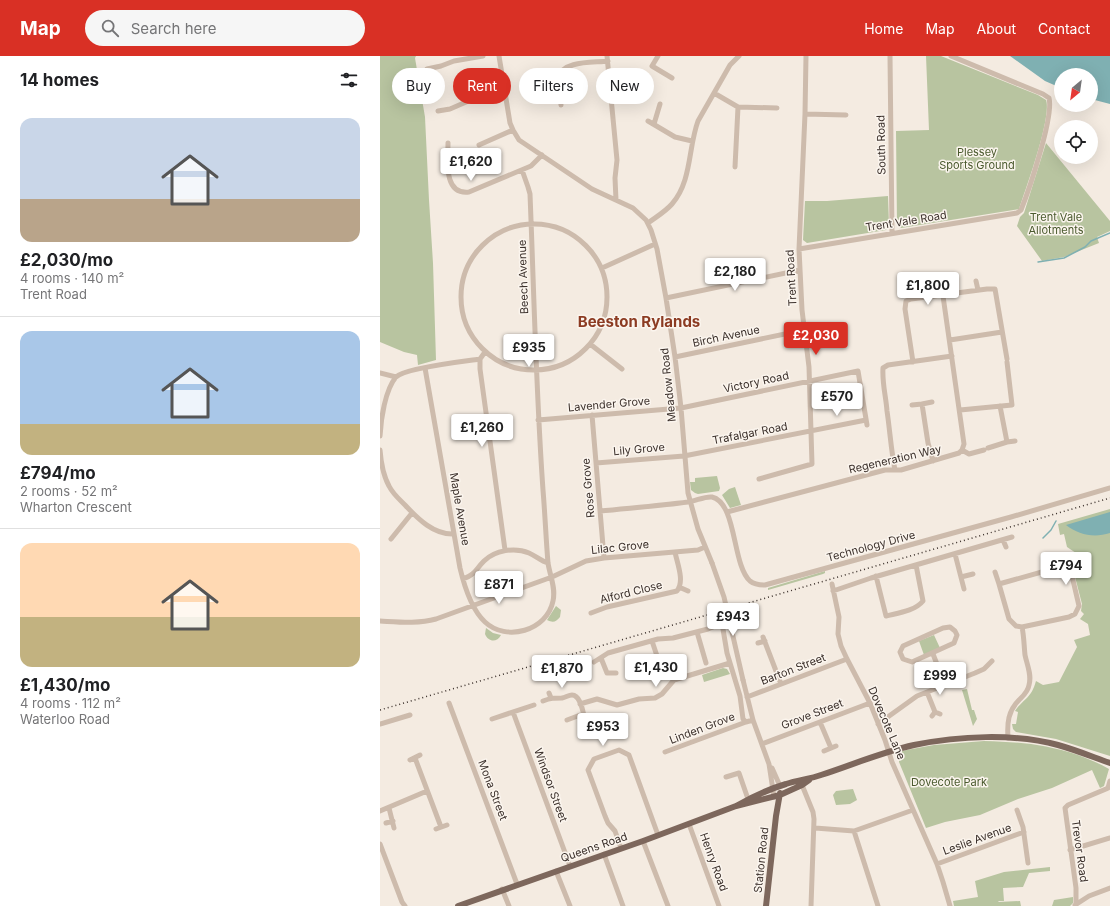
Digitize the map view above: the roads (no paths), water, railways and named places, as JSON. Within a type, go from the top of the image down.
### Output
[{"type":"main road","name":"Queens Road","points":[[736,806],[748,799],[777,788],[810,779],[889,752],[928,743],[979,738],[1008,738],[1059,745],[1110,763]]},
{"type":"main road","name":"Queens Road","points":[[458,906],[502,889],[690,824],[736,806],[777,796],[802,785],[810,779]]},
{"type":"main road","name":"Station Road","points":[[766,906],[776,816],[777,788]]},
{"type":"street","points":[[432,68],[454,61],[483,56]]},
{"type":"street","points":[[499,56],[501,68]]},
{"type":"street","points":[[658,56],[652,66],[672,78]]},
{"type":"street","name":"Trent Road","points":[[759,479],[812,464],[810,381],[804,330],[799,249],[806,56]]},
{"type":"street","name":"South Road","points":[[890,56],[892,233]]},
{"type":"street","name":"Trent Vale Road","points":[[799,249],[1017,213],[1021,210],[1044,137],[1049,111],[1049,98],[1043,94],[951,56]]},
{"type":"street","points":[[648,223],[668,208],[681,191],[685,182],[692,141],[700,116],[735,57]]},
{"type":"street","points":[[560,105],[559,76],[564,69],[572,65],[608,59],[617,160],[615,178],[616,200]]},
{"type":"street","points":[[714,93],[738,107],[778,108]]},
{"type":"street","points":[[438,111],[450,109],[462,104]]},
{"type":"street","points":[[479,145],[513,130],[508,104]]},
{"type":"street","points":[[654,124],[660,104]]},
{"type":"street","points":[[735,167],[738,107]]},
{"type":"street","points":[[657,112],[664,114]]},
{"type":"street","points":[[805,114],[846,115]]},
{"type":"street","points":[[648,121],[675,137],[692,141]]},
{"type":"street","name":"Meadow Road","points":[[513,130],[520,140],[592,189],[633,208],[648,223],[655,244],[666,298],[675,357],[681,408],[686,483],[690,502],[705,547]]},
{"type":"street","points":[[448,143],[449,180],[459,191],[469,192],[522,170],[534,164],[542,155]]},
{"type":"street","name":"Beech Avenue","points":[[474,606],[477,613],[485,622],[499,630],[517,632],[528,629],[542,620],[551,606],[554,595],[552,577],[548,563],[538,420],[529,189],[522,170]]},
{"type":"street","points":[[531,223],[564,229],[585,243],[594,254],[602,268],[607,287],[607,308],[600,329],[590,344],[578,355],[569,361],[554,367],[537,370],[514,367],[493,358],[485,352],[471,334],[463,315],[461,291],[468,264],[476,251],[492,236],[509,228],[531,223]]},
{"type":"street","points":[[602,268],[655,244]]},
{"type":"street","points":[[666,298],[800,270]]},
{"type":"street","points":[[976,281],[978,290]]},
{"type":"street","points":[[913,362],[905,309],[906,302],[911,299],[943,296],[978,290],[995,290],[1007,361],[1012,405],[960,410]]},
{"type":"street","points":[[943,296],[960,410],[964,444],[962,450],[969,454],[1006,442],[1015,441]]},
{"type":"street","name":"Birch Avenue","points":[[675,357],[804,330]]},
{"type":"street","points":[[950,340],[1002,332]]},
{"type":"street","points":[[590,344],[622,369]]},
{"type":"street","points":[[485,352],[480,359],[480,369],[505,550]]},
{"type":"street","points":[[895,470],[882,380],[883,368],[888,365],[952,356]]},
{"type":"street","points":[[380,436],[386,401],[396,377],[402,374],[452,362],[480,359]]},
{"type":"street","name":"Maple Avenue","points":[[425,368],[463,579],[474,606]]},
{"type":"street","name":"Victory Road","points":[[681,408],[858,371],[866,422]]},
{"type":"street","points":[[380,373],[396,377]]},
{"type":"street","points":[[912,405],[932,402]]},
{"type":"street","points":[[922,404],[928,443],[933,461]]},
{"type":"street","points":[[1000,406],[1006,442]]},
{"type":"street","name":"Lavender Grove","points":[[538,420],[681,408]]},
{"type":"street","name":"Rose Grove","points":[[592,416],[604,558]]},
{"type":"street","name":"Trafalgar Road","points":[[684,456],[811,431],[866,422]]},
{"type":"street","points":[[380,450],[382,469],[389,487],[395,495],[424,523],[444,534],[454,534]]},
{"type":"street","name":"Regeneration Way","points":[[727,512],[885,470],[901,470],[959,454],[962,450]]},
{"type":"street","name":"Lily Grove","points":[[596,463],[684,456]]},
{"type":"street","name":"Technology Drive","points":[[690,502],[707,497],[714,498],[721,503],[727,512],[745,574],[753,583],[765,585],[1110,488]]},
{"type":"street","points":[[600,511],[690,502]]},
{"type":"street","points":[[391,539],[412,513]]},
{"type":"street","points":[[833,591],[876,576],[916,566],[1012,537]]},
{"type":"street","points":[[1003,540],[1006,548]]},
{"type":"street","name":"Lilac Grove","points":[[380,622],[424,622],[436,619],[552,577],[586,561],[604,558],[698,550],[705,547]]},
{"type":"street","name":"Station Road","points":[[705,547],[712,562],[724,597],[753,720],[777,788]]},
{"type":"street","points":[[463,579],[474,574],[491,555],[505,550],[520,550],[527,552],[548,563]]},
{"type":"street","name":"Alford Close","points":[[594,610],[677,591],[681,582],[675,552]]},
{"type":"street","points":[[956,554],[964,589]]},
{"type":"street","points":[[876,576],[886,616],[919,606],[923,601],[916,566]]},
{"type":"street","points":[[995,572],[1000,584],[1009,619],[1014,625],[1022,627],[1069,617],[1075,614],[1079,606],[1070,573],[1064,568],[1056,568],[1000,584]]},
{"type":"street","points":[[961,577],[973,574]]},
{"type":"street","name":"Dovecote Lane","points":[[832,584],[839,617],[840,641],[847,659],[870,703],[913,810],[937,864],[950,906]]},
{"type":"street","points":[[680,587],[688,592]]},
{"type":"street","points":[[594,662],[608,653],[658,639],[672,638],[697,632],[722,623],[726,648],[740,696],[743,719],[746,722],[753,720]]},
{"type":"street","points":[[1008,738],[1010,712],[1025,694],[1030,684],[1022,627]]},
{"type":"street","points":[[943,628],[952,628],[957,635],[956,641],[951,646],[933,654],[912,662],[903,659],[900,652],[903,646],[909,643],[943,628]]},
{"type":"street","points":[[697,632],[706,663]]},
{"type":"street","points":[[758,642],[764,639],[781,684]]},
{"type":"street","points":[[652,641],[664,677]]},
{"type":"street","points":[[933,654],[945,685]]},
{"type":"street","points":[[601,658],[607,673],[616,673]]},
{"type":"street","name":"Barton Street","points":[[747,697],[847,659]]},
{"type":"street","points":[[878,724],[913,698],[984,669],[992,661]]},
{"type":"street","points":[[580,704],[595,699],[617,705],[639,699],[654,698],[662,694],[674,680],[730,663]]},
{"type":"street","points":[[927,692],[936,714]]},
{"type":"street","points":[[549,693],[551,698]]},
{"type":"street","points":[[543,701],[556,697],[564,698],[572,695],[577,697],[584,717],[567,720]]},
{"type":"street","name":"Mona Street","points":[[449,703],[517,884]]},
{"type":"street","name":"Grove Street","points":[[762,744],[870,703]]},
{"type":"street","points":[[492,719],[534,705]]},
{"type":"street","name":"Windsor Street","points":[[513,712],[570,866]]},
{"type":"street","points":[[380,724],[401,721],[410,715]]},
{"type":"street","name":"Linden Grove","points":[[664,752],[746,722]]},
{"type":"street","points":[[820,722],[833,747],[824,751]]},
{"type":"street","points":[[621,848],[615,831],[608,823],[605,816],[588,770],[594,759],[619,750],[629,756],[658,835]]},
{"type":"street","points":[[420,755],[412,759],[444,826],[436,829]]},
{"type":"street","points":[[726,777],[738,773],[748,799]]},
{"type":"street","name":"Trevor Road","points":[[1075,905],[1076,888],[1065,808],[1108,788],[1110,781]]},
{"type":"street","points":[[802,785],[814,815],[811,906]]},
{"type":"street","points":[[380,811],[428,791]]},
{"type":"street","points":[[389,808],[394,828]]},
{"type":"street","points":[[814,828],[854,831],[913,810]]},
{"type":"street","name":"Leslie Avenue","points":[[1017,810],[1022,821],[1028,862]]},
{"type":"street","points":[[386,823],[393,821]]},
{"type":"street","name":"Henry Road","points":[[690,824],[719,906]]},
{"type":"street","points":[[854,831],[878,906]]},
{"type":"street","name":"Leslie Avenue","points":[[937,864],[1024,832]]},
{"type":"street","points":[[1070,850],[1110,838]]},
{"type":"street","points":[[644,840],[668,906]]},
{"type":"street","points":[[380,844],[402,902],[405,906]]},
{"type":"street","points":[[604,854],[623,906]]},
{"type":"street","points":[[556,871],[570,906]]},
{"type":"street","points":[[1075,905],[1090,896],[1110,888]]},
{"type":"street","points":[[502,889],[508,906]]},
{"type":"water","points":[[1010,56],[1110,56],[1110,104],[1098,101],[1098,68],[1054,68],[1054,85],[1045,81]]},
{"type":"water","points":[[1110,512],[1110,533],[1104,535],[1087,535],[1066,525]]},
{"type":"waterway","points":[[1038,262],[1064,258],[1085,247],[1091,241],[1110,233]]},
{"type":"waterway","points":[[1043,538],[1051,530],[1056,521]]},
{"type":"railway","points":[[380,710],[1110,498]]},
{"type":"district","name":"Beeston Rylands","points":[[639,321]]},
{"type":"park label","name":"Plessey Sports Ground","points":[[977,158]]},
{"type":"park label","name":"Trent Vale Allotments","points":[[1056,223]]},
{"type":"park label","name":"Dovecote Park","points":[[949,782]]}]
